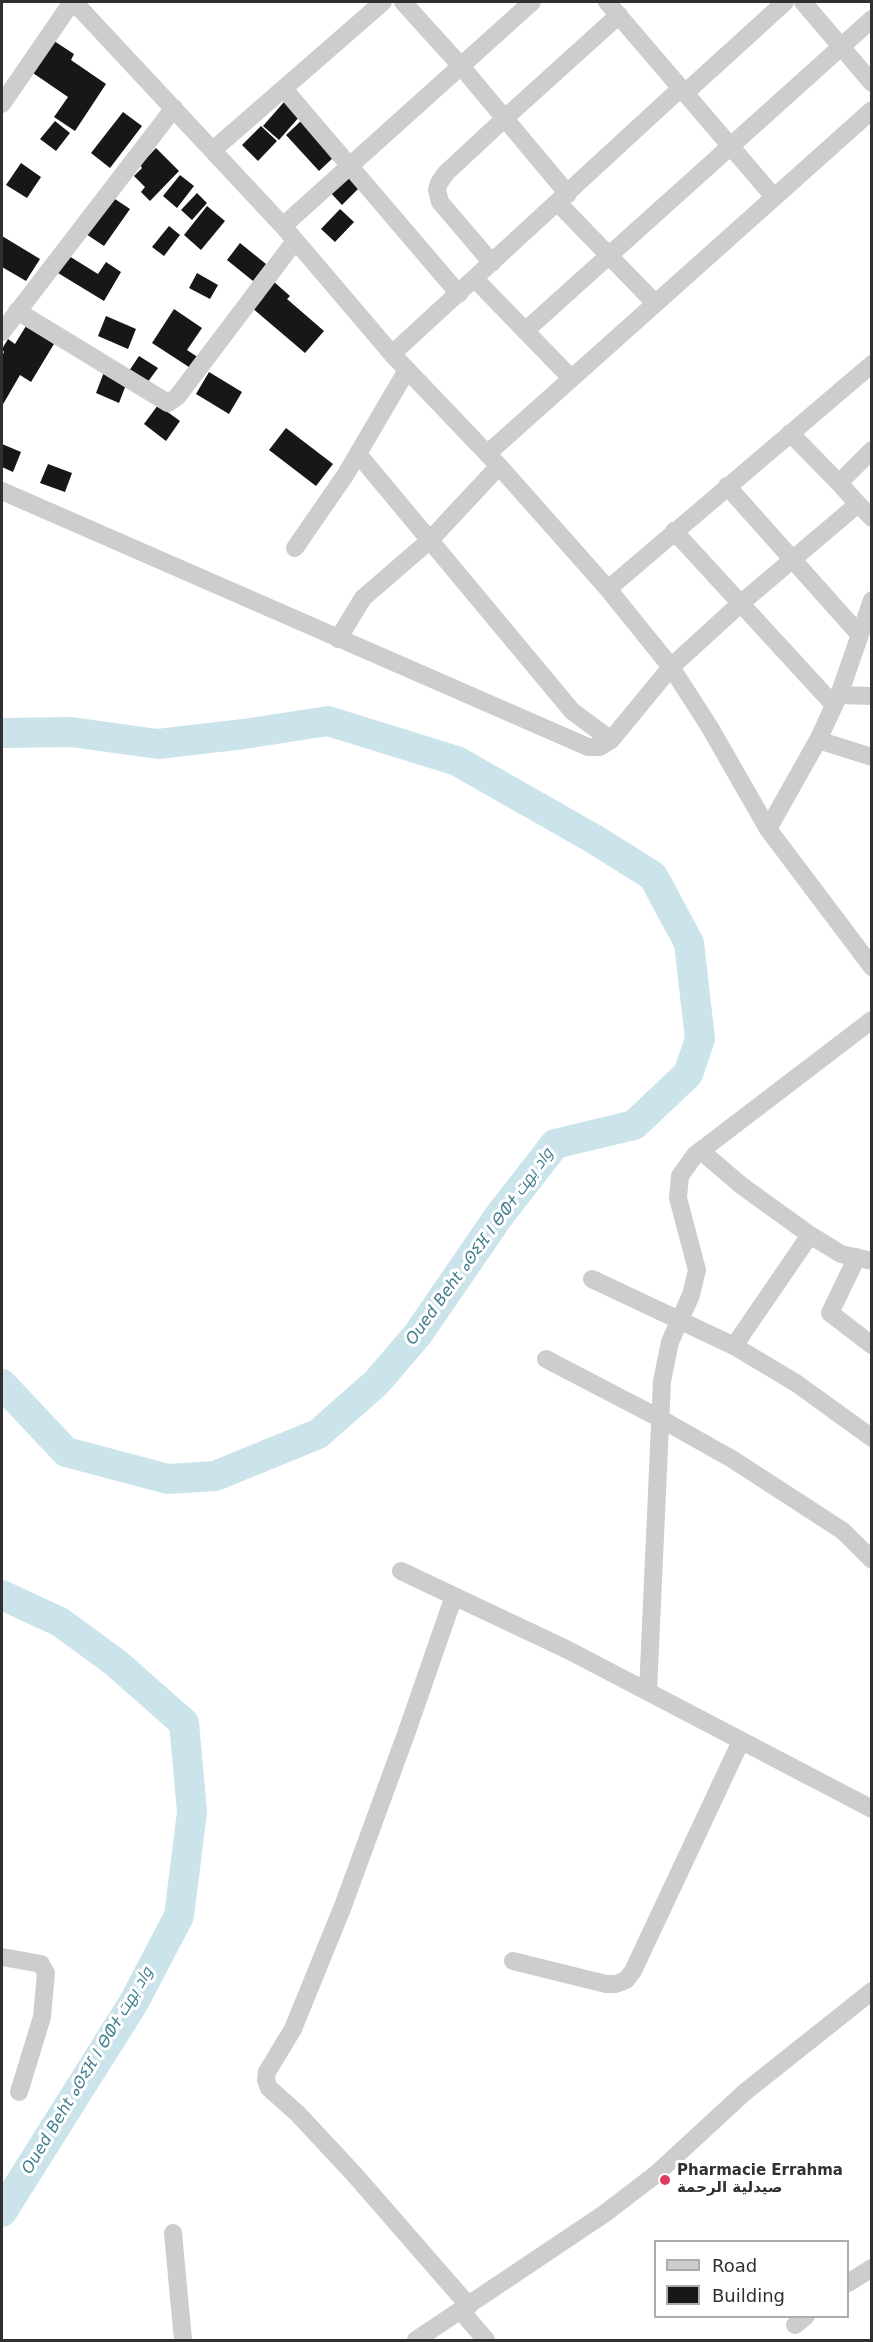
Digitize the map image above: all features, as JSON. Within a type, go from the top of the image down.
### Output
[{"type":"street","points":[[2,104],[73,2],[283,226],[392,354],[493,460],[608,588],[671,667],[709,726],[768,829],[872,967]]},
{"type":"street","points":[[213,150],[382,2]]},
{"type":"street","points":[[403,2],[460,64],[505,118],[563,198],[609,255],[655,303]]},
{"type":"street","points":[[283,226],[460,64],[532,2]]},
{"type":"street","points":[[392,354],[683,90],[785,2]]},
{"type":"street","points":[[803,2],[872,83]]},
{"type":"street","points":[[492,263],[440,202],[437,190],[446,173],[505,118],[613,8],[774,197]]},
{"type":"street","points":[[525,331],[872,19]]},
{"type":"street","points":[[284,89],[459,294]]},
{"type":"street","points":[[2,332],[174,108]]},
{"type":"street","points":[[338,639],[363,598],[430,540],[493,460],[571,378],[872,110]]},
{"type":"street","points":[[17,311],[168,403],[177,397],[295,241]]},
{"type":"street","points":[[475,279],[571,378]]},
{"type":"street","points":[[608,588],[872,364]]},
{"type":"street","points":[[295,548],[358,454],[407,370]]},
{"type":"street","points":[[790,433],[872,518]]},
{"type":"street","points":[[839,483],[872,450]]},
{"type":"street","points":[[358,454],[572,711],[611,741]]},
{"type":"street","points":[[727,486],[793,559],[865,627]]},
{"type":"street","points":[[2,491],[588,747],[604,747],[611,741],[671,667],[740,604],[858,504]]},
{"type":"street","points":[[674,531],[740,604],[836,700]]},
{"type":"street","points":[[768,829],[818,740],[865,627],[872,600]]},
{"type":"street","points":[[836,700],[872,696]]},
{"type":"street","points":[[818,740],[872,757]]},
{"type":"street","points":[[648,1692],[662,1381],[670,1342],[691,1295],[698,1270],[678,1198],[678,1183],[685,1166],[701,1151],[872,1020]]},
{"type":"street","points":[[701,1151],[742,1186],[810,1235],[841,1254],[865,1259],[830,1313],[872,1345]]},
{"type":"street","points":[[734,1346],[810,1235]]},
{"type":"street","points":[[592,1280],[734,1346],[796,1383],[872,1438]]},
{"type":"street","points":[[546,1359],[732,1459],[813,1510],[843,1532],[872,1560]]},
{"type":"street","points":[[401,1571],[558,1645],[872,1809]]},
{"type":"street","points":[[454,1596],[343,1906],[293,2029],[266,2076],[269,2088],[298,2114],[354,2174],[465,2308],[486,2340]]},
{"type":"street","points":[[513,1961],[606,1984],[616,1984],[626,1980],[633,1971],[741,1741]]},
{"type":"street","points":[[2,1957],[41,1964],[46,1973],[42,2017],[19,2092]]},
{"type":"street","points":[[416,2340],[594,2220],[655,2175],[744,2092],[872,1991]]},
{"type":"street","points":[[172,2233],[183,2340]]},
{"type":"street","points":[[849,2282],[872,2268]]},
{"type":"building","points":[[51,39],[74,54],[71,60],[106,84],[75,131],[54,117],[68,97],[30,71]]},
{"type":"building","points":[[284,102],[300,116],[279,140],[263,126]]},
{"type":"building","points":[[123,112],[142,126],[110,168],[91,153]]},
{"type":"building","points":[[302,120],[335,156],[319,171],[286,135]]},
{"type":"building","points":[[55,121],[70,133],[56,151],[40,139]]},
{"type":"building","points":[[261,126],[277,141],[258,161],[242,145]]},
{"type":"building","points":[[156,148],[179,171],[150,201],[141,192],[145,187],[134,176],[142,168],[140,165]]},
{"type":"building","points":[[21,163],[41,177],[27,198],[6,185]]},
{"type":"building","points":[[347,174],[360,187],[342,205],[329,191]]},
{"type":"building","points":[[180,175],[194,186],[177,208],[163,196]]},
{"type":"building","points":[[197,193],[207,203],[192,220],[181,210]]},
{"type":"building","points":[[112,197],[130,209],[104,246],[86,234]]},
{"type":"building","points":[[207,206],[225,221],[201,250],[184,235]]},
{"type":"building","points":[[340,209],[354,222],[335,242],[321,229]]},
{"type":"building","points":[[169,226],[180,235],[164,256],[152,247]]},
{"type":"building","points":[[2,236],[40,259],[26,281],[2,267]]},
{"type":"building","points":[[240,243],[266,264],[253,281],[227,260]]},
{"type":"building","points":[[69,256],[98,274],[106,262],[121,272],[104,301],[58,273]]},
{"type":"building","points":[[197,273],[218,285],[210,299],[189,288]]},
{"type":"building","points":[[273,281],[290,296],[287,299],[324,331],[305,353],[251,307]]},
{"type":"building","points":[[174,309],[202,328],[187,350],[199,358],[192,369],[152,343]]},
{"type":"building","points":[[106,316],[136,329],[128,349],[98,336]]},
{"type":"building","points":[[26,326],[54,344],[31,382],[20,375],[2,406],[2,356],[4,352],[2,349],[8,339],[15,344]]},
{"type":"building","points":[[139,356],[158,368],[147,383],[129,371]]},
{"type":"building","points":[[104,372],[127,382],[119,403],[96,393]]},
{"type":"building","points":[[209,372],[242,392],[229,414],[196,394]]},
{"type":"building","points":[[158,405],[180,421],[166,441],[144,424]]},
{"type":"building","points":[[286,428],[333,464],[316,486],[269,450]]},
{"type":"building","points":[[2,444],[21,452],[13,472],[2,467]]},
{"type":"building","points":[[48,464],[72,473],[65,492],[40,483]]},
{"type":"waterway","name":"Oued Beht ⴰⵙⵉⴼ ⵏ ⴱⵀⵜ واد بهت","points":[[2,733],[71,732],[158,744],[328,721],[457,761],[594,839],[653,876],[689,943],[700,1039],[688,1074],[634,1125],[555,1144],[499,1216],[418,1334],[376,1383],[318,1434],[215,1476],[168,1479],[66,1452],[2,1384]]},
{"type":"waterway","name":"Oued Beht ⴰⵙⵉⴼ ⵏ ⴱⵀⵜ واد بهت","points":[[2,1595],[60,1622],[116,1663],[184,1723],[192,1812],[179,1916],[134,2002],[2,2212]]},
{"type":"place","name":"Pharmacie Errahma صيدلية الرحمة","points":[[665,2180]]}]
